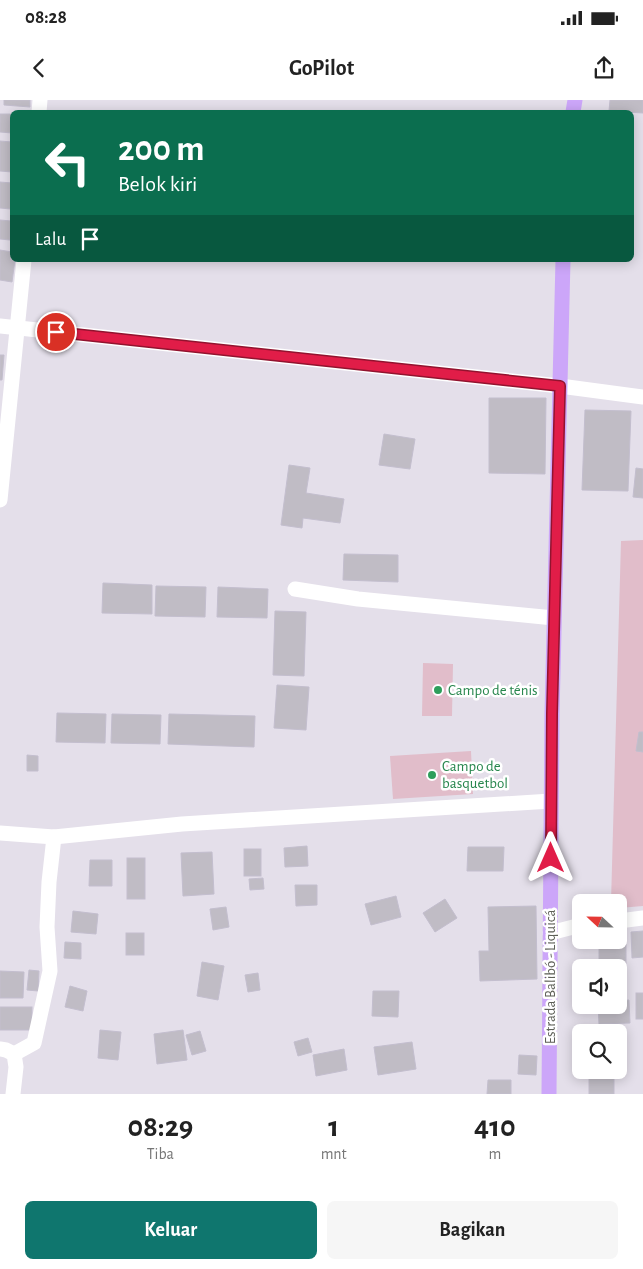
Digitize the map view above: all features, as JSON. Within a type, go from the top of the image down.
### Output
[{"type":"main road","name":"Estrada Balibó - Liquicá","points":[[549,1094],[554,618],[563,262]]},
{"type":"street","points":[[0,500],[24,262]]},
{"type":"street","points":[[0,326],[560,386],[643,397]]},
{"type":"street","points":[[295,590],[358,599],[554,618]]},
{"type":"street","points":[[0,833],[54,837],[182,824],[551,801]]},
{"type":"street","points":[[13,1094],[16,1067],[7,1052],[34,1043],[50,971],[47,927],[48,891],[54,837]]},
{"type":"street","points":[[628,920],[643,918]]},
{"type":"street","points":[[550,933],[572,927]]},
{"type":"shaded area","points":[[643,540],[643,906],[628,907],[628,894],[611,894],[621,541]]},
{"type":"shaded area","name":"Campo de ténis","points":[[423,663],[453,664],[452,716],[422,716]]},
{"type":"shaded area","name":"Campo de basquetbol","points":[[471,751],[473,794],[393,799],[390,756]]},
{"type":"building","points":[[4,100],[30,100],[30,107],[4,105]]},
{"type":"building","points":[[610,100],[643,100],[643,113],[634,112],[634,110],[609,110]]},
{"type":"building","points":[[0,114],[10,114],[10,133],[0,132]]},
{"type":"building","points":[[0,141],[10,142],[10,172],[0,171]]},
{"type":"building","points":[[0,182],[10,183],[10,209],[0,208]]},
{"type":"building","points":[[0,220],[10,221],[10,240],[0,239]]},
{"type":"building","points":[[0,250],[10,252],[10,262],[15,262],[12,282],[0,280]]},
{"type":"building","points":[[0,355],[4,355],[2,380],[0,380]]},
{"type":"building","points":[[489,398],[546,398],[545,474],[489,473]]},
{"type":"building","points":[[585,410],[631,411],[628,491],[582,490]]},
{"type":"building","points":[[384,434],[415,439],[410,469],[379,465]]},
{"type":"building","points":[[289,465],[310,468],[306,493],[344,499],[340,523],[303,518],[302,528],[281,525]]},
{"type":"building","points":[[636,468],[643,469],[643,498],[633,497]]},
{"type":"building","points":[[344,554],[398,555],[398,582],[343,580]]},
{"type":"building","points":[[103,583],[152,585],[152,614],[102,613]]},
{"type":"building","points":[[156,586],[206,587],[205,617],[155,616]]},
{"type":"building","points":[[218,587],[268,589],[267,618],[217,617]]},
{"type":"building","points":[[275,611],[306,612],[304,676],[273,675]]},
{"type":"building","points":[[277,685],[309,687],[306,730],[274,728]]},
{"type":"building","points":[[57,713],[106,714],[105,743],[56,742]]},
{"type":"building","points":[[112,714],[161,715],[160,744],[111,743]]},
{"type":"building","points":[[169,714],[255,716],[254,747],[168,744]]},
{"type":"building","points":[[639,732],[643,732],[643,752],[636,751]]},
{"type":"building","points":[[27,755],[38,756],[38,771],[27,771]]},
{"type":"building","points":[[307,846],[308,866],[285,867],[284,848]]},
{"type":"building","points":[[468,847],[504,847],[503,871],[467,871]]},
{"type":"building","points":[[244,849],[261,849],[261,876],[244,876]]},
{"type":"building","points":[[212,852],[214,894],[183,896],[181,853]]},
{"type":"building","points":[[127,858],[145,858],[145,899],[127,899]]},
{"type":"building","points":[[90,860],[112,860],[112,886],[89,886]]},
{"type":"building","points":[[263,878],[264,889],[250,890],[249,879]]},
{"type":"building","points":[[295,885],[317,885],[317,905],[296,906]]},
{"type":"building","points":[[396,896],[401,917],[371,925],[365,904]]},
{"type":"building","points":[[445,899],[457,918],[435,932],[423,913]]},
{"type":"building","points":[[536,906],[537,979],[480,981],[479,951],[489,951],[488,907]]},
{"type":"building","points":[[226,907],[229,927],[213,930],[210,909]]},
{"type":"building","points":[[73,911],[98,914],[96,934],[71,932]]},
{"type":"building","points":[[643,931],[643,957],[632,958],[631,932]]},
{"type":"building","points":[[126,933],[144,933],[144,955],[126,955]]},
{"type":"building","points":[[65,942],[81,943],[81,959],[64,958]]},
{"type":"building","points":[[599,949],[626,949],[626,959],[599,959]]},
{"type":"building","points":[[202,962],[224,966],[218,1000],[197,996]]},
{"type":"building","points":[[29,970],[39,971],[38,991],[27,990]]},
{"type":"building","points":[[0,971],[24,972],[23,998],[0,998]]},
{"type":"building","points":[[258,973],[260,990],[248,992],[245,975]]},
{"type":"building","points":[[70,986],[87,991],[83,1011],[65,1007]]},
{"type":"building","points":[[373,991],[399,991],[398,1017],[372,1016]]},
{"type":"building","points":[[636,993],[643,993],[643,1019],[636,1019]]},
{"type":"building","points":[[627,1000],[629,1000],[630,1023],[599,1024],[598,1014],[627,1014]]},
{"type":"building","points":[[0,1007],[32,1007],[32,1030],[0,1030]]},
{"type":"building","points":[[100,1030],[121,1032],[118,1060],[98,1058]]},
{"type":"building","points":[[183,1030],[187,1060],[157,1064],[154,1034]]},
{"type":"building","points":[[200,1031],[206,1051],[192,1055],[186,1035]]},
{"type":"building","points":[[308,1038],[312,1052],[298,1056],[294,1042]]},
{"type":"building","points":[[412,1042],[416,1069],[378,1075],[374,1047]]},
{"type":"building","points":[[344,1049],[347,1070],[316,1076],[313,1055]]},
{"type":"building","points":[[519,1055],[537,1056],[536,1075],[518,1074]]},
{"type":"building","points":[[589,1079],[614,1079],[614,1094],[589,1094]]},
{"type":"building","points":[[488,1080],[511,1080],[511,1094],[487,1094]]},
{"type":"place","name":"Campo de ténis","points":[[438,690]]},
{"type":"place","name":"Campo de basquetbol","points":[[432,775]]},
{"type":"route","points":[[56,332],[560,386],[552,714],[551,858]]}]
